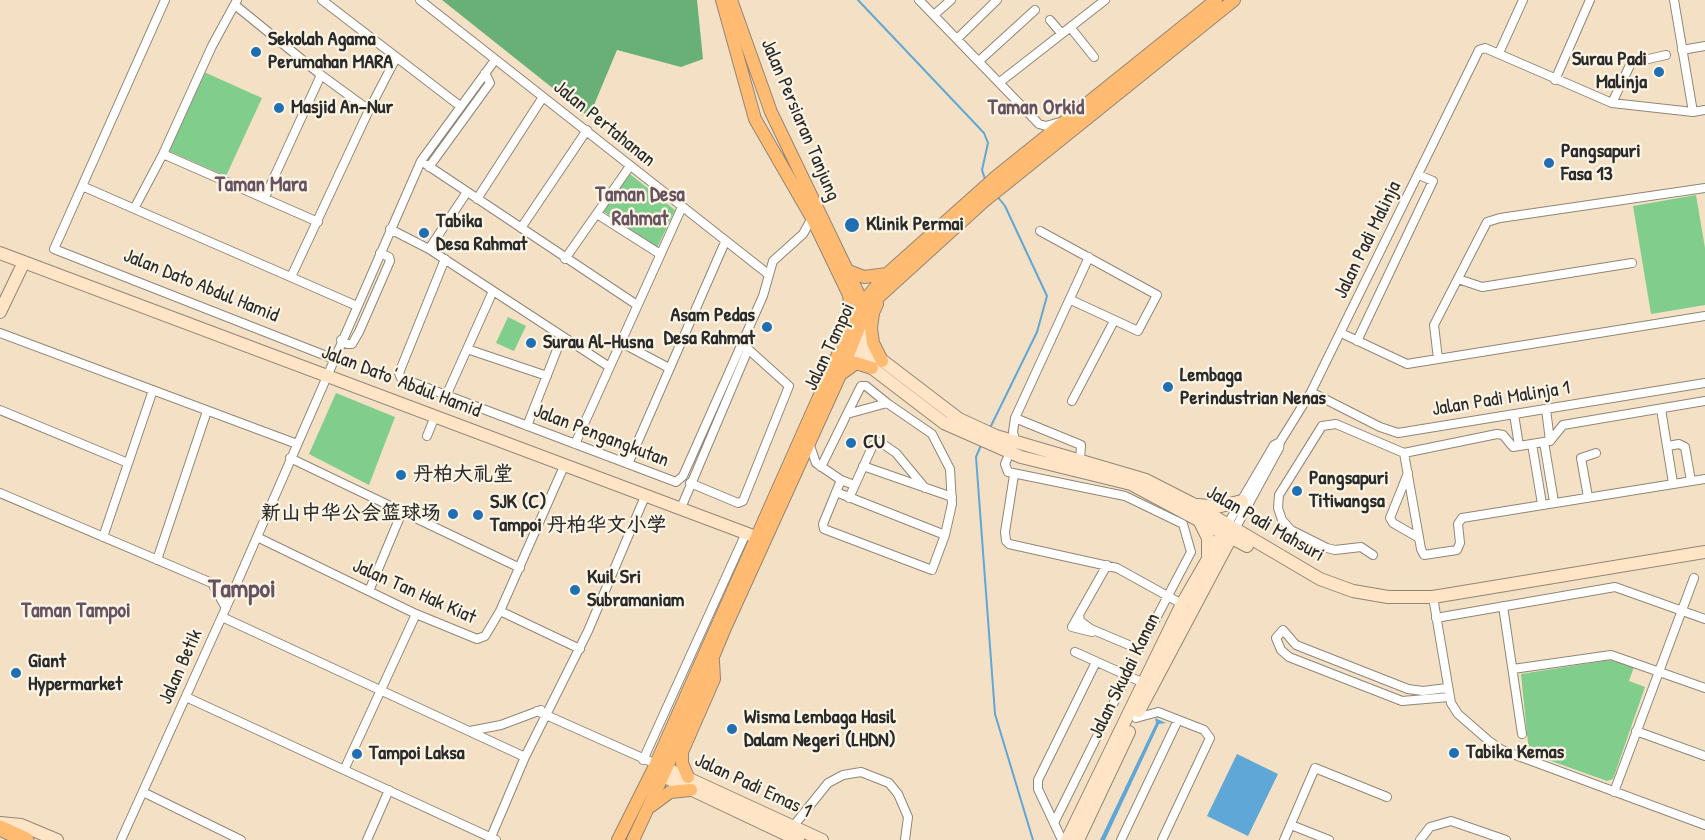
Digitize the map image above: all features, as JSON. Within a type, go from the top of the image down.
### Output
[{"type":"highway","points":[[0,828],[26,840]]},
{"type":"main road","name":"Jalan Persiaran Tanjung","points":[[722,0],[755,119],[812,218],[849,295],[857,320]]},
{"type":"main road","name":"Jalan Persiaran Tanjung","points":[[731,0],[771,112],[862,304]]},
{"type":"main road","name":"Jalan Tampoi","points":[[1000,181],[1028,153],[1216,0]]},
{"type":"main road","name":"Jalan Tampoi","points":[[633,840],[646,812],[655,766],[755,537],[848,341],[862,304],[887,274],[979,198],[1234,0]]},
{"type":"main road","points":[[755,119],[765,134],[772,137],[774,133],[771,112]]},
{"type":"main road","name":"Jalan Tampoi","points":[[857,320],[878,296],[979,198]]},
{"type":"main road","points":[[0,253],[24,262],[0,312]]},
{"type":"main road","name":"Jalan Dato' Abdul Hamid","points":[[24,262],[646,494],[755,537]]},
{"type":"main road","points":[[840,375],[852,364],[877,365],[873,343],[873,313],[880,300],[903,278],[911,265]]},
{"type":"main road","points":[[846,270],[864,277],[887,274]]},
{"type":"main road","points":[[842,283],[848,341]]},
{"type":"main road","name":"Jalan Padi Mahsuri","points":[[857,320],[877,365],[941,420],[973,431],[1015,450],[1131,484],[1199,519],[1229,531],[1320,579],[1371,595],[1433,601],[1705,552]]},
{"type":"main road","name":"Jalan Tampoi","points":[[618,840],[712,660],[755,537],[809,440],[840,375],[848,341]]},
{"type":"main road","name":"Jalan Padi Mahsuri","points":[[848,341],[860,355],[933,401],[973,431]]},
{"type":"main road","name":"Jalan Padi Mahsuri","points":[[1015,450],[1051,452],[1146,480],[1191,503],[1258,551],[1341,595],[1394,606],[1705,560]]},
{"type":"main road","points":[[1191,503],[1217,507],[1242,501]]},
{"type":"main road","points":[[1199,519],[1214,558],[1240,550],[1258,551]]},
{"type":"main road","name":"Jalan Skudai Kanan","points":[[1067,840],[1229,531]]},
{"type":"main road","name":"Jalan Skudai Kanan","points":[[1078,840],[1136,718],[1182,604],[1214,558]]},
{"type":"main road","points":[[646,812],[670,792],[690,783],[682,764],[682,753],[714,679],[712,660]]},
{"type":"main road","name":"Jalan Padi Emas 1","points":[[655,766],[792,834],[822,840]]},
{"type":"main road","points":[[0,823],[21,825],[57,840]]},
{"type":"street","points":[[165,0],[82,186],[135,207],[357,306]]},
{"type":"street","points":[[322,0],[460,106]]},
{"type":"street","name":"Jalan Pertahanan","points":[[420,0],[768,274]]},
{"type":"street","points":[[920,0],[1039,124],[1040,131],[1028,153]]},
{"type":"street","points":[[934,15],[951,0]]},
{"type":"street","points":[[957,39],[997,0]]},
{"type":"street","points":[[1000,82],[1105,0]]},
{"type":"street","points":[[1523,0],[1499,53],[1554,80],[1612,103],[1693,112],[1705,110]]},
{"type":"street","points":[[1554,80],[1590,0]]},
{"type":"street","points":[[1674,0],[1693,112]]},
{"type":"street","points":[[135,207],[163,154],[212,46],[236,2],[321,75],[369,110]]},
{"type":"street","points":[[979,62],[1035,10]]},
{"type":"street","points":[[1050,20],[1061,33]]},
{"type":"street","points":[[1070,27],[1094,57]]},
{"type":"street","points":[[1682,50],[1705,46]]},
{"type":"street","name":"Jalan Padi Malinja","points":[[1229,531],[1311,393],[1479,50],[1485,48],[1499,53]]},
{"type":"street","points":[[1612,103],[1631,63],[1666,55]]},
{"type":"street","points":[[291,277],[369,110],[396,58]]},
{"type":"street","name":"Jalan Betik","points":[[121,840],[233,592],[421,161],[495,60]]},
{"type":"street","points":[[429,167],[490,83],[485,73]]},
{"type":"street","points":[[265,198],[321,75]]},
{"type":"street","points":[[477,199],[543,97]]},
{"type":"street","points":[[1039,124],[1054,124],[1072,118]]},
{"type":"street","points":[[521,228],[587,130]]},
{"type":"street","points":[[163,154],[318,222]]},
{"type":"street","points":[[421,161],[637,305]]},
{"type":"street","points":[[565,259],[630,166]]},
{"type":"street","points":[[1357,341],[1433,181],[1419,175]]},
{"type":"street","name":"Jalan Dato Abdul Hamid","points":[[82,186],[54,249],[334,360]]},
{"type":"street","points":[[1438,359],[1434,325],[1487,222],[1500,218],[1705,188]]},
{"type":"street","points":[[429,249],[467,192]]},
{"type":"street","points":[[575,444],[608,366],[682,207]]},
{"type":"street","points":[[597,214],[660,255]]},
{"type":"street","points":[[690,483],[738,503],[743,501],[789,386],[748,349],[744,337],[763,296],[768,274],[779,254],[803,234],[812,218]]},
{"type":"street","points":[[390,229],[429,249],[608,366]]},
{"type":"street","points":[[1040,231],[1157,295],[1138,331],[1071,300]]},
{"type":"street","points":[[803,234],[820,237]]},
{"type":"street","points":[[628,464],[725,242]]},
{"type":"street","points":[[341,340],[347,345],[352,344],[363,323],[390,261],[389,257],[380,253]]},
{"type":"street","points":[[1079,615],[1084,624],[1107,636],[1136,648],[1141,647],[1191,552],[1180,522],[1125,496],[1014,475],[1005,469],[1015,450],[1012,432],[1015,418],[1089,257]]},
{"type":"street","name":"Jalan Pengangkutan","points":[[445,260],[399,373],[401,378],[676,482],[680,481],[744,337]]},
{"type":"street","points":[[1458,279],[1482,287],[1632,262]]},
{"type":"street","points":[[446,396],[493,291]]},
{"type":"street","points":[[1341,333],[1403,363],[1705,316]]},
{"type":"street","points":[[1072,401],[1114,321]]},
{"type":"street","points":[[0,333],[297,444]]},
{"type":"street","points":[[527,426],[562,337]]},
{"type":"street","points":[[620,342],[669,368]]},
{"type":"street","points":[[467,349],[547,376]]},
{"type":"street","points":[[681,508],[748,349]]},
{"type":"street","name":"Jalan Padi Malinja 1","points":[[1311,393],[1380,427],[1398,433],[1705,383]]},
{"type":"street","points":[[821,467],[861,386],[866,386],[929,433],[950,469],[952,497],[945,535],[932,570],[824,529],[823,524],[841,480]]},
{"type":"street","points":[[103,537],[153,390]]},
{"type":"street","points":[[1373,555],[1361,547],[1335,550],[1327,548],[1291,530],[1282,520],[1278,508],[1279,495],[1317,430],[1327,424],[1336,424],[1404,453],[1497,434],[1503,435],[1513,447],[1547,441],[1563,424],[1705,401]]},
{"type":"street","points":[[847,414],[887,403]]},
{"type":"street","points":[[1546,409],[1554,502]]},
{"type":"street","points":[[1661,409],[1673,483]]},
{"type":"street","points":[[0,410],[128,463]]},
{"type":"street","points":[[157,560],[207,411]]},
{"type":"street","points":[[1514,414],[1519,446]]},
{"type":"street","points":[[427,436],[435,416]]},
{"type":"street","points":[[1015,418],[1079,444]]},
{"type":"street","points":[[929,433],[941,420]]},
{"type":"street","points":[[809,440],[813,458],[821,467],[841,480],[854,485]]},
{"type":"street","points":[[849,498],[873,445],[879,442],[896,453],[925,488]]},
{"type":"street","name":"Jalan Padi Malinja","points":[[1229,531],[1242,501],[1274,445],[1280,442]]},
{"type":"street","points":[[1051,452],[1073,450],[1079,444]]},
{"type":"street","points":[[1079,444],[1080,461]]},
{"type":"street","points":[[1532,444],[1542,504]]},
{"type":"street","points":[[1668,446],[1679,444],[1685,447],[1691,481]]},
{"type":"street","points":[[1404,453],[1424,555],[1457,550],[1461,543],[1458,524],[1462,518],[1705,479]]},
{"type":"street","points":[[1588,497],[1581,458],[1596,453]]},
{"type":"street","points":[[290,458],[520,568]]},
{"type":"street","name":"Jalan Tan Hak Kiat","points":[[257,537],[416,614],[477,639],[485,636],[500,611],[565,464]]},
{"type":"street","points":[[863,466],[952,497]]},
{"type":"street","points":[[1408,473],[1390,518],[1393,523],[1419,538]]},
{"type":"street","points":[[1014,475],[1006,541],[1010,544],[1107,564],[1182,604]]},
{"type":"street","points":[[836,492],[945,535]]},
{"type":"street","points":[[0,493],[233,592]]},
{"type":"street","points":[[186,697],[494,839],[525,757],[580,649],[646,494]]},
{"type":"street","points":[[369,591],[402,512]]},
{"type":"street","points":[[1107,564],[1072,627],[1107,636]]},
{"type":"street","points":[[1614,792],[1694,578]]},
{"type":"street","points":[[211,582],[223,598],[224,612],[525,757]]},
{"type":"street","points":[[1436,618],[1616,587],[1705,619]]},
{"type":"street","points":[[1433,601],[1448,693],[1458,714],[1502,750],[1705,825]]},
{"type":"street","points":[[1503,606],[1522,734]]},
{"type":"street","points":[[500,611],[580,649]]},
{"type":"street","points":[[344,770],[416,614]]},
{"type":"street","points":[[1283,630],[1296,645],[1408,689],[1448,693],[1402,701],[1289,657],[1281,650],[1276,638],[1277,633],[1283,630]]},
{"type":"street","points":[[1075,652],[1148,688],[1158,712]]},
{"type":"street","points":[[1513,669],[1611,655],[1705,688]]},
{"type":"street","points":[[1062,840],[1038,789],[1038,780],[1096,662]]},
{"type":"street","points":[[1054,823],[1127,676]]},
{"type":"street","points":[[1402,701],[1408,689]]},
{"type":"street","points":[[470,731],[501,725],[537,711],[554,701]]},
{"type":"street","points":[[537,711],[655,766]]},
{"type":"street","points":[[1136,718],[1158,712],[1204,730],[1210,738],[1162,840]]},
{"type":"street","points":[[1121,840],[1178,720]]},
{"type":"street","points":[[1636,730],[1705,756]]},
{"type":"street","points":[[1284,840],[1314,768],[1387,797]]},
{"type":"street","points":[[792,834],[828,783],[849,773],[867,773],[889,783],[905,805],[908,817],[905,840]]},
{"type":"street","points":[[367,840],[389,790]]},
{"type":"street","points":[[143,792],[241,840]]},
{"type":"street","points":[[1420,840],[1424,831],[1443,822],[1451,821],[1486,836],[1506,840]]},
{"type":"street","points":[[1291,825],[1329,840]]},
{"type":"green space","points":[[442,0],[697,0],[703,59],[681,67],[617,50],[589,117]]},
{"type":"green space","points":[[204,72],[262,98],[226,176],[169,151]]},
{"type":"green space","points":[[630,174],[675,210],[657,248],[603,211]]},
{"type":"green space","points":[[1696,195],[1705,248],[1705,305],[1651,314],[1633,206]]},
{"type":"green space","points":[[508,317],[526,326],[514,351],[496,343]]},
{"type":"green space","points":[[336,393],[395,417],[369,485],[309,454]]},
{"type":"green space","points":[[1610,660],[1634,667],[1629,681],[1645,687],[1613,779],[1607,781],[1529,753],[1521,674]]},
{"type":"water","points":[[1155,718],[1166,723],[1159,724],[1105,840],[1100,840],[1156,723]]},
{"type":"water","points":[[1237,754],[1278,774],[1248,836],[1207,816]]},
{"type":"waterway","points":[[858,0],[984,133],[988,143],[982,170],[986,182]]},
{"type":"waterway","points":[[989,430],[1037,332],[1047,296],[1005,206],[997,196]]},
{"type":"waterway","points":[[981,445],[976,457],[995,714],[1033,840]]},
{"type":"place","name":"Sekolah Agama Perumahan MARA","points":[[256,52]]},
{"type":"place","name":"Surau Padi Malinja","points":[[1659,72]]},
{"type":"place","name":"Masjid An-Nur","points":[[279,108]]},
{"type":"place","name":"Pangsapuri Fasa 13","points":[[1549,163]]},
{"type":"place","name":"Klinik Permai","points":[[852,225]]},
{"type":"place","name":"Tabika Desa Rahmat","points":[[424,233]]},
{"type":"place","name":"Asam Pedas Desa Rahmat","points":[[767,327]]},
{"type":"place","name":"Surau Al-Husna","points":[[531,343]]},
{"type":"place","name":"Lembaga Perindustrian Nenas","points":[[1168,387]]},
{"type":"place","name":"CU","points":[[851,443]]},
{"type":"place","name":"丹柏大礼堂","points":[[401,475]]},
{"type":"place","name":"Pangsapuri Titiwangsa","points":[[1297,491]]},
{"type":"place","name":"新山中华公会篮球场","points":[[453,514]]},
{"type":"place","name":"SJK (C) Tampoi 丹柏华文小学","points":[[478,515]]},
{"type":"place","name":"Kuil Sri Subramaniam","points":[[575,590]]},
{"type":"place","name":"Giant Hypermarket","points":[[16,673]]},
{"type":"place","name":"Wisma Lembaga Hasil Dalam Negeri (LHDN)","points":[[732,729]]},
{"type":"place","name":"Tabika Kemas","points":[[1454,753]]},
{"type":"place","name":"Tampoi Laksa","points":[[357,754]]},
{"type":"district","name":"Taman Orkid","points":[[1036,108]]},
{"type":"district","name":"Taman Mara","points":[[261,185]]},
{"type":"district","name":"Taman Desa Rahmat","points":[[640,207]]},
{"type":"district","name":"Tampoi","points":[[242,590]]},
{"type":"district","name":"Taman Tampoi","points":[[76,611]]}]
